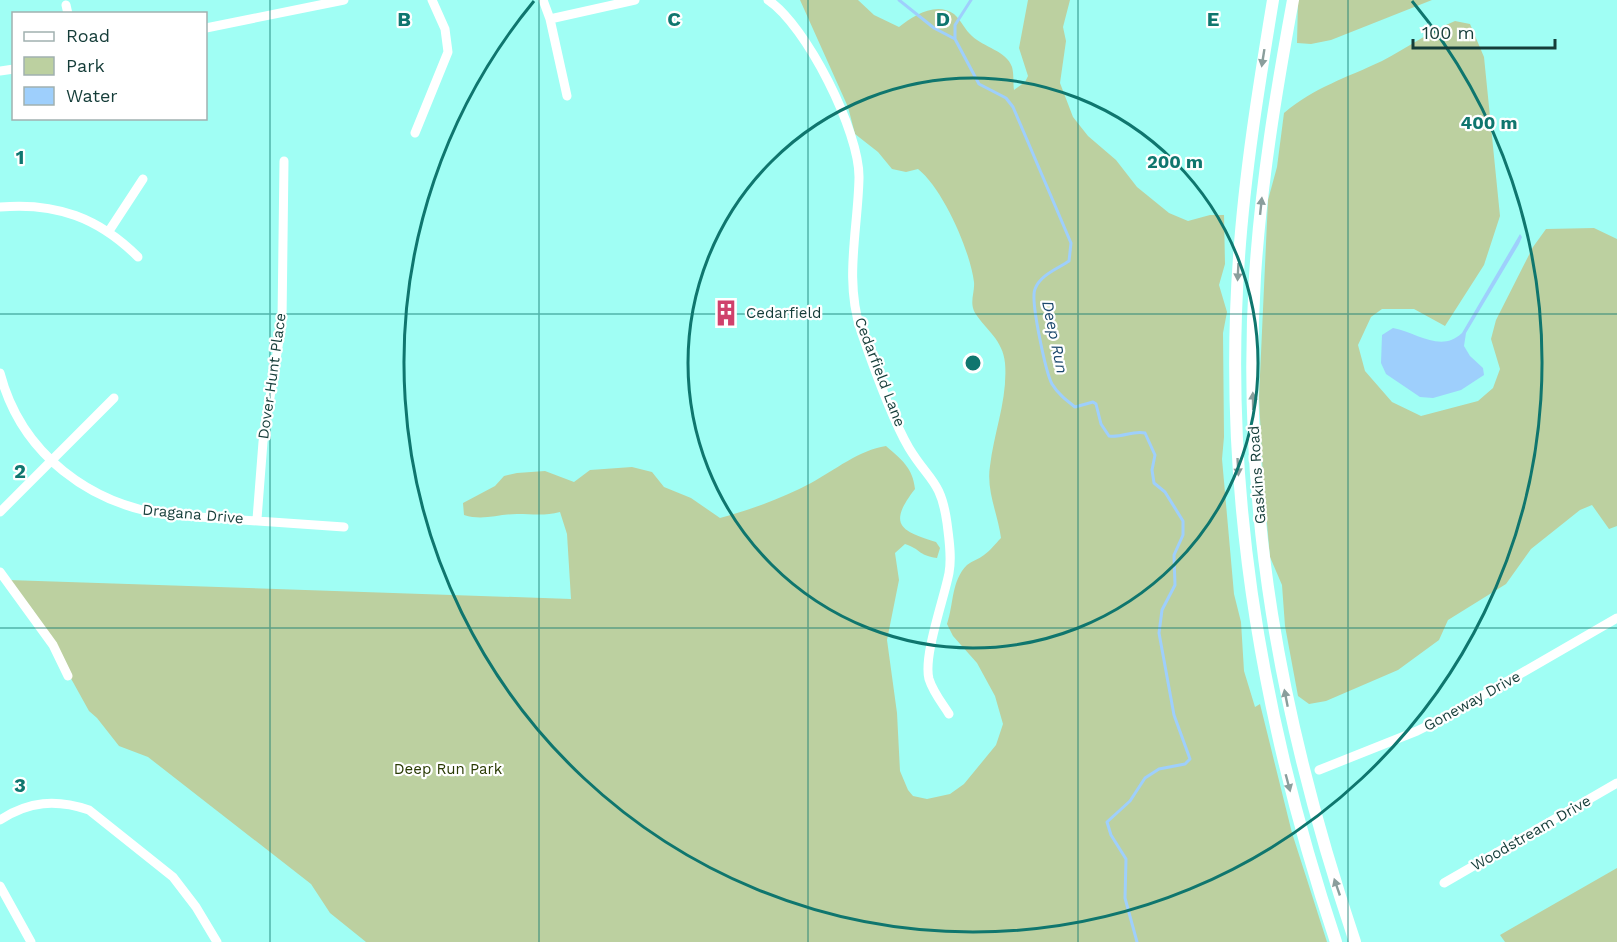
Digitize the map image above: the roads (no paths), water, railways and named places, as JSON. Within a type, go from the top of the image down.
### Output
[{"type":"main road","name":"Gaskins Road","points":[[1273,0],[1250,145],[1239,258],[1235,354],[1239,477],[1251,596],[1271,710],[1301,832],[1336,942]]},
{"type":"main road","name":"Gaskins Road","points":[[1293,0],[1275,97],[1260,211],[1253,363],[1255,456],[1267,582],[1292,725],[1330,865],[1355,942]]},
{"type":"street","points":[[207,28],[344,0]]},
{"type":"street","points":[[415,133],[448,52],[445,29],[432,0]]},
{"type":"street","points":[[543,0],[550,19],[567,96]]},
{"type":"street","points":[[550,19],[635,0]]},
{"type":"street","name":"Cedarfield Lane","points":[[768,0],[786,14],[807,43],[834,95],[855,149],[859,176],[852,282],[859,323],[909,447],[933,477],[943,501],[950,565],[927,664],[934,691],[949,714]]},
{"type":"street","name":"Dover Hunt Place","points":[[257,519],[262,442],[282,321],[284,161]]},
{"type":"street","points":[[109,231],[143,179]]},
{"type":"street","points":[[0,207],[23,206],[55,210],[109,231],[138,257]]},
{"type":"street","name":"Dragana Drive","points":[[0,373],[10,403],[22,424],[52,462],[91,491],[128,507],[171,515],[257,519],[344,527]]},
{"type":"street","points":[[0,512],[114,398]]},
{"type":"street","points":[[0,572],[57,651],[68,676]]},
{"type":"street","name":"Goneway Drive","points":[[1319,770],[1417,731],[1449,715],[1617,618]]},
{"type":"street","name":"Woodstream Drive","points":[[1444,883],[1617,783]]},
{"type":"street","points":[[0,820],[23,807],[39,803],[65,803],[89,810],[173,877],[196,907],[217,942]]},
{"type":"street","points":[[0,886],[31,942]]},
{"type":"water","points":[[1520,234],[1522,237],[1519,244],[1466,333],[1464,346],[1470,356],[1483,368],[1484,375],[1461,390],[1433,398],[1420,397],[1386,374],[1381,363],[1382,335],[1393,328],[1438,342],[1454,339],[1462,333]]},
{"type":"waterway","name":"Deep Run","points":[[899,0],[934,28],[955,39],[979,84],[1006,98],[1013,107],[1071,243],[1069,261],[1041,280],[1037,284],[1034,296],[1039,336],[1052,384],[1075,407],[1093,402],[1096,404],[1101,424],[1109,436],[1145,433],[1155,455],[1152,470],[1154,483],[1165,492],[1183,521],[1183,535],[1174,555],[1175,585],[1162,610],[1159,633],[1174,715],[1190,759],[1185,764],[1159,769],[1145,778],[1130,801],[1107,822],[1111,835],[1126,859],[1125,898],[1137,942]]},
{"type":"waterway","name":"Deep Run","points":[[955,38],[955,25],[971,0]]},
{"type":"place","name":"Cedarfield","points":[[726,313]]},
{"type":"park label","name":"Deep Run Park","points":[[448,769]]}]
